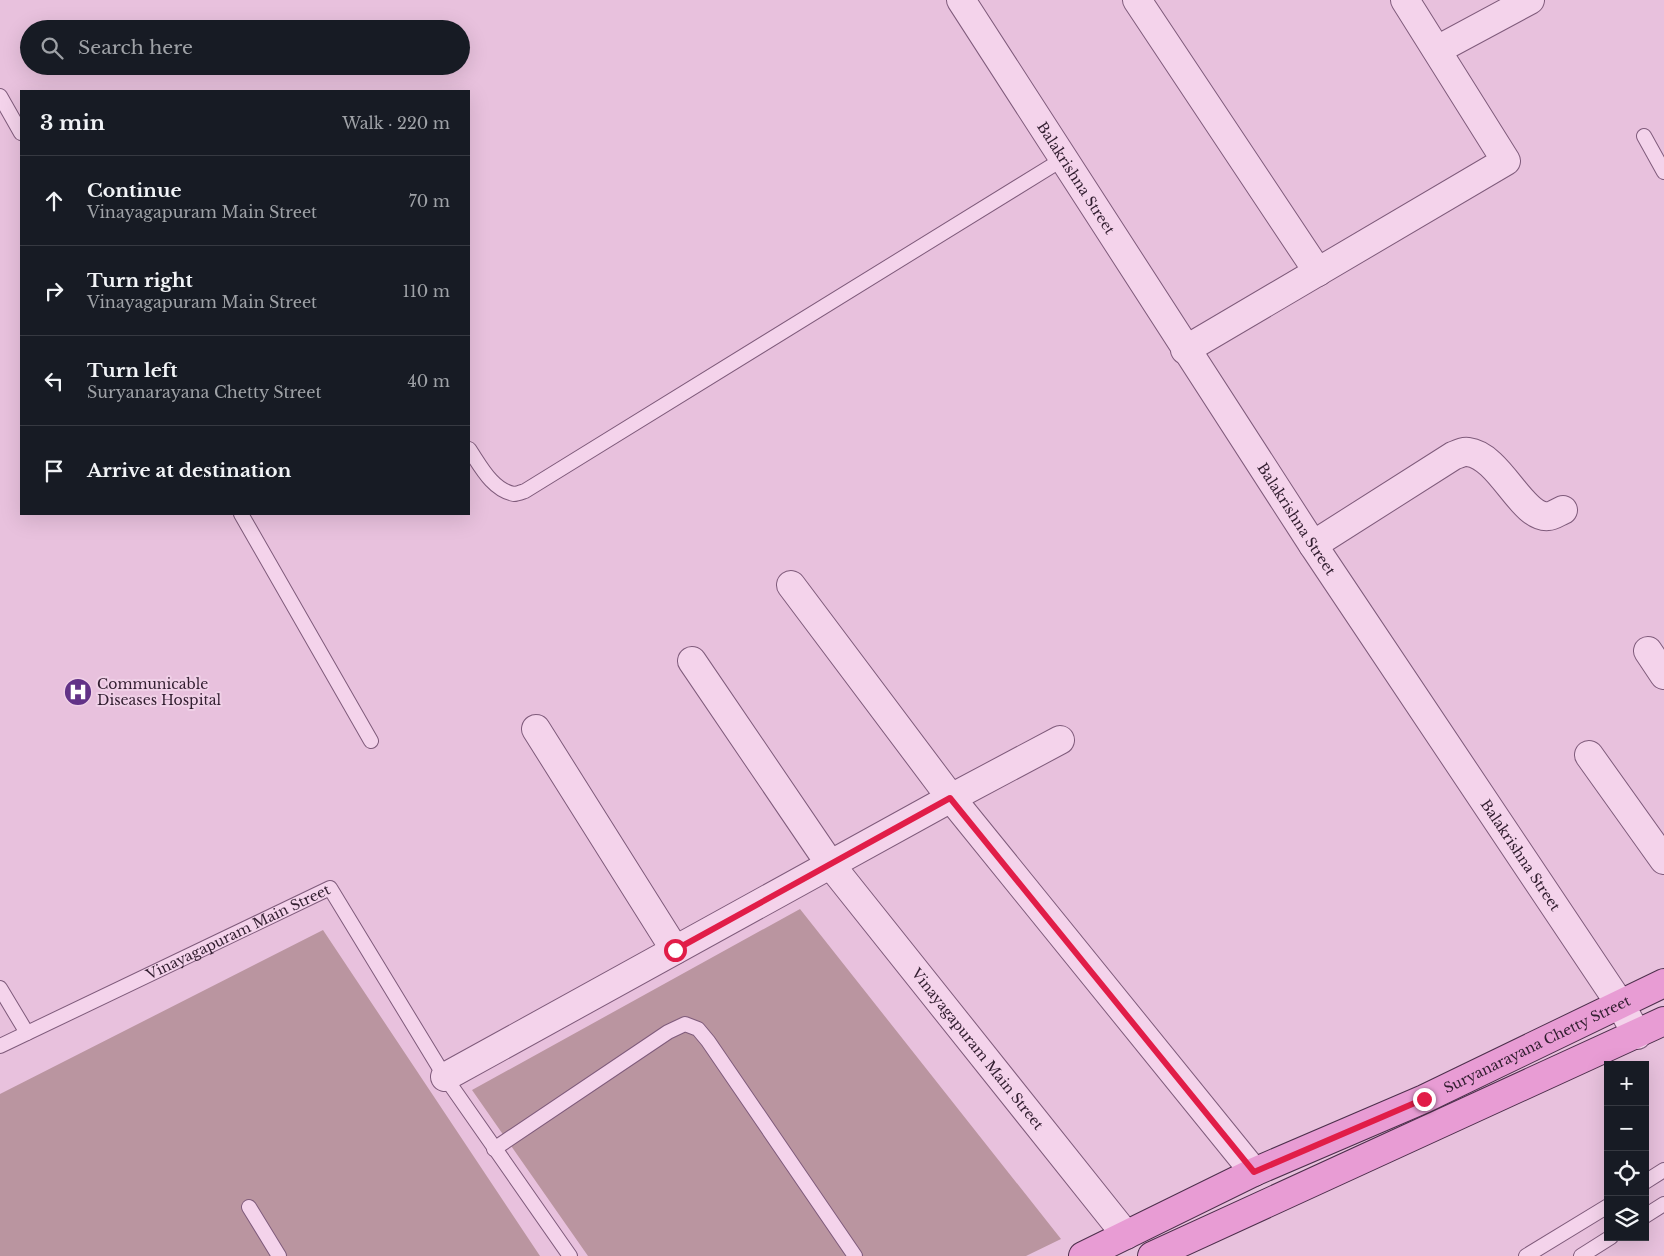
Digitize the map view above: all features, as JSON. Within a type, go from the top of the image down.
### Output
[{"type":"main road","name":"Suryanarayana Chetty Street","points":[[1082,1256],[1254,1172],[1424,1099],[1664,983]]},
{"type":"main road","points":[[1152,1256],[1664,1021]]},
{"type":"street","name":"Balakrishna Street","points":[[961,0],[1312,545],[1620,1004],[1637,1034]]},
{"type":"street","points":[[1137,0],[1318,272]]},
{"type":"street","points":[[1185,350],[1506,161],[1405,0]]},
{"type":"street","points":[[1437,50],[1530,0]]},
{"type":"street","points":[[1312,545],[1454,456],[1466,451],[1480,455],[1492,465],[1532,511],[1542,516],[1550,516],[1563,510]]},
{"type":"street","points":[[791,585],[950,798],[1254,1172]]},
{"type":"street","points":[[1648,651],[1664,675]]},
{"type":"street","name":"Vinayagapuram Main Street","points":[[692,661],[830,864],[1126,1235]]},
{"type":"street","points":[[536,729],[675,950]]},
{"type":"street","points":[[445,1077],[950,798],[1060,740]]},
{"type":"street","points":[[1589,755],[1664,860]]},
{"type":"lane","points":[[0,96],[20,131]]},
{"type":"lane","points":[[1644,136],[1664,172]]},
{"type":"lane","points":[[470,451],[490,479],[498,486],[514,494],[525,491],[1063,159]]},
{"type":"lane","points":[[241,515],[371,741]]},
{"type":"lane","name":"Vinayagapuram Main Street","points":[[0,1046],[330,888],[445,1077],[570,1256]]},
{"type":"lane","points":[[0,988],[27,1033]]},
{"type":"lane","points":[[494,1149],[668,1032],[686,1024],[698,1028],[708,1041],[855,1256]]},
{"type":"lane","points":[[1649,1179],[1664,1170]]},
{"type":"lane","points":[[1649,1213],[1664,1204]]},
{"type":"lane","points":[[249,1207],[279,1256]]},
{"type":"lane","points":[[1526,1256],[1604,1208]]},
{"type":"lane","points":[[1581,1256],[1605,1241]]},
{"type":"shaded area","points":[[800,909],[1061,1239],[1026,1256],[588,1256],[472,1090]]},
{"type":"shaded area","points":[[323,930],[540,1256],[0,1256],[0,1094]]},
{"type":"place","name":"Communicable Diseases Hospital","points":[[78,692]]},
{"type":"route","points":[[675,950],[950,798],[1254,1172],[1424,1099]]}]
